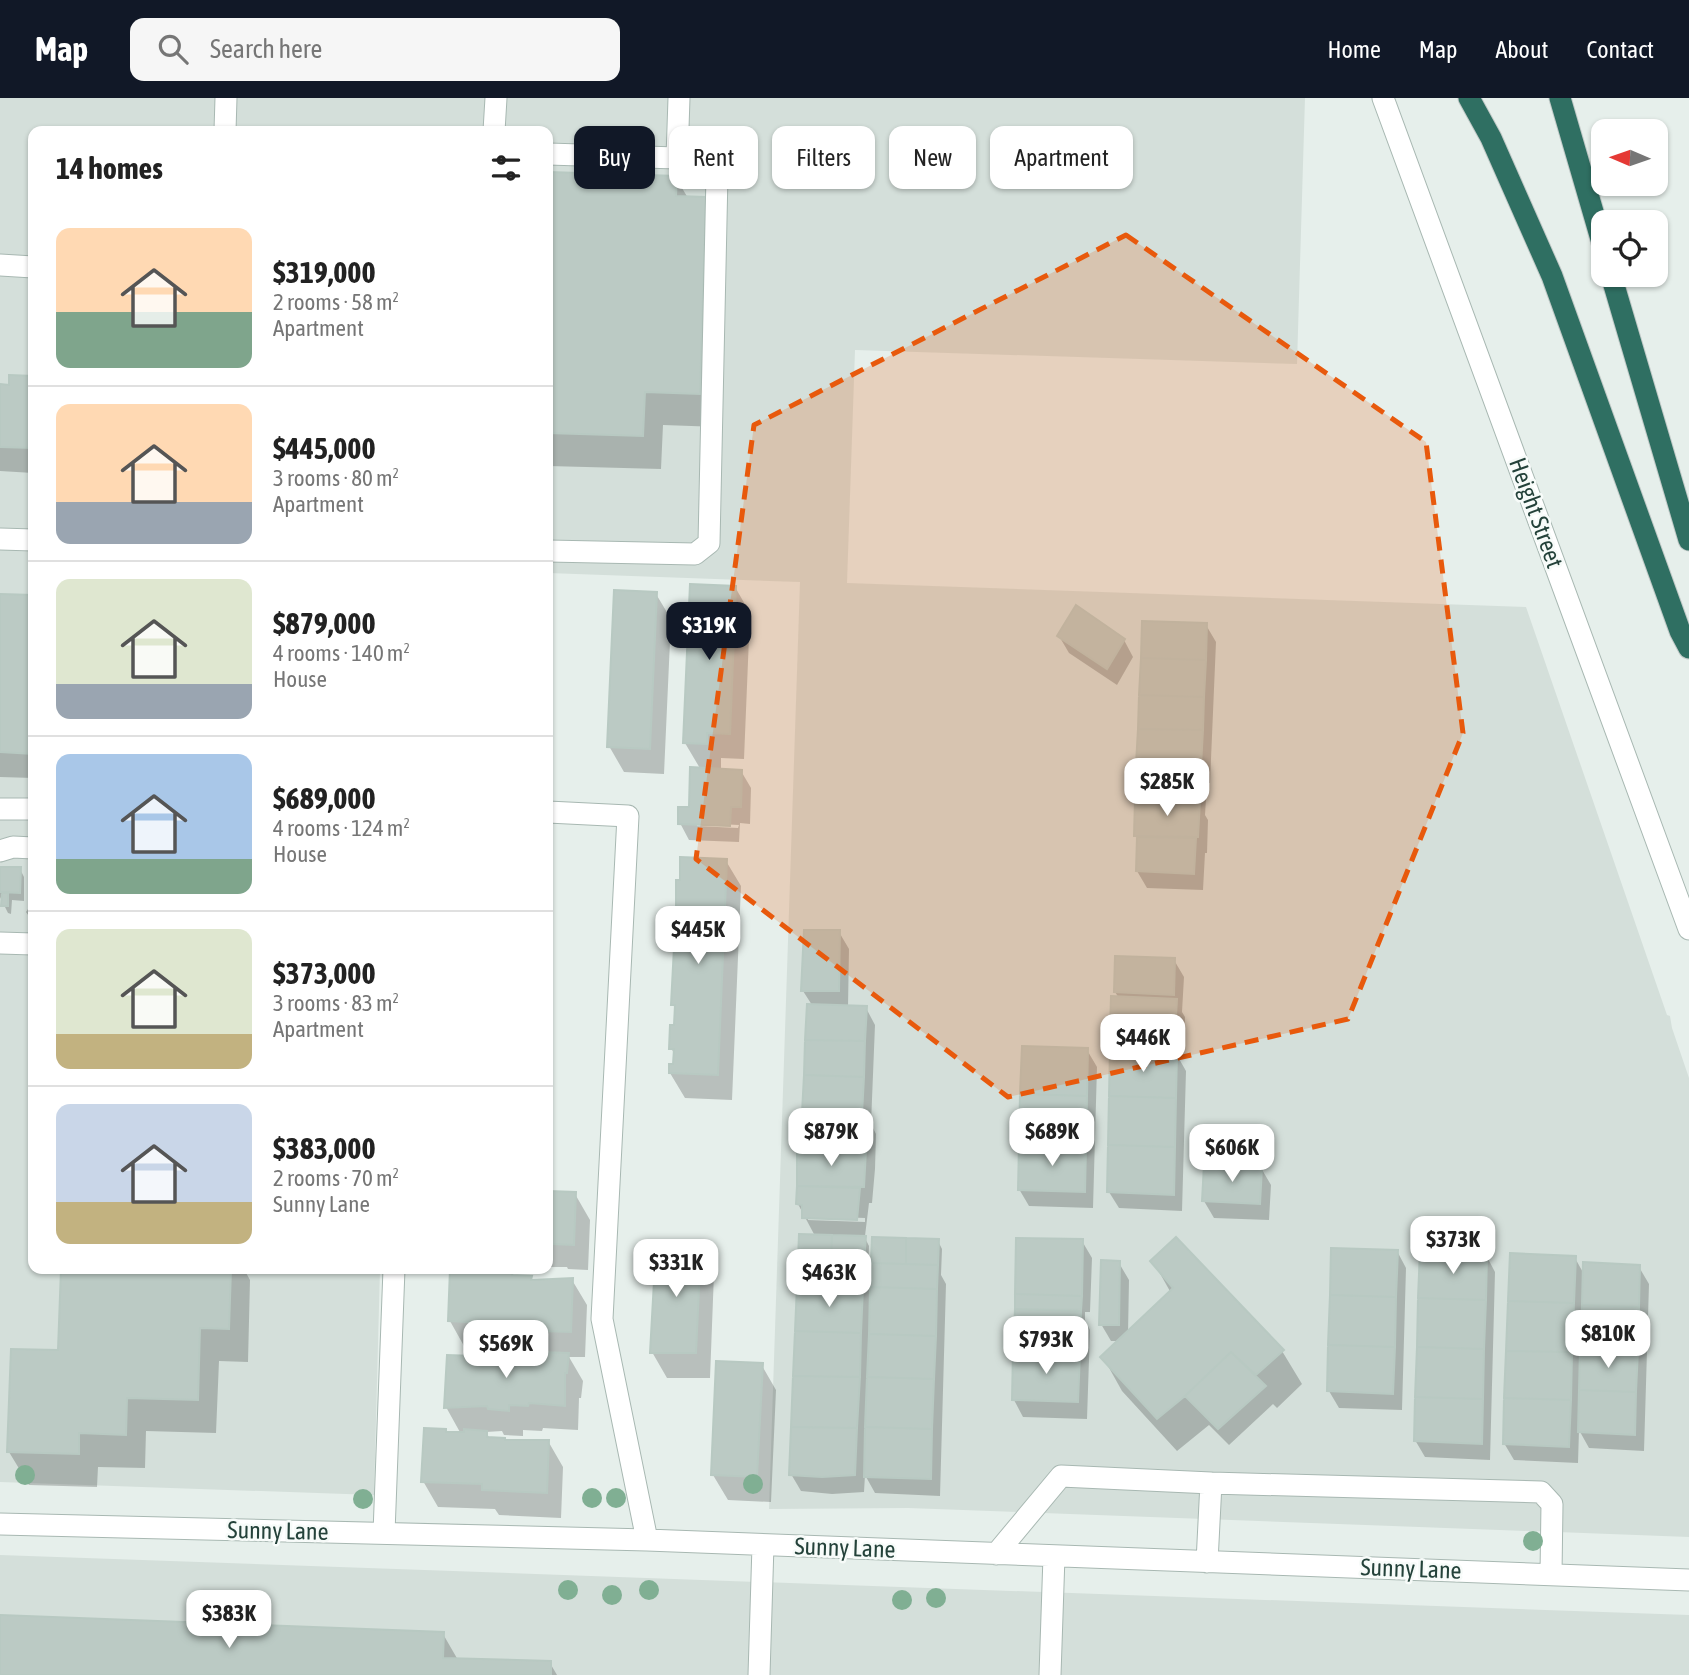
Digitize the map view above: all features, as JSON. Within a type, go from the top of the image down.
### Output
[{"type":"highway","points":[[1469,98],[1491,138],[1552,276],[1680,631],[1689,648]]},
{"type":"highway","points":[[1560,98],[1593,210]]},
{"type":"highway","points":[[1615,287],[1689,540]]},
{"type":"street","points":[[225,126],[226,98]]},
{"type":"street","points":[[494,126],[496,98]]},
{"type":"street","points":[[678,126],[679,98]]},
{"type":"street","name":"Height Street","points":[[1383,98],[1689,929]]},
{"type":"street","points":[[553,154],[669,158]]},
{"type":"street","points":[[553,551],[695,554],[709,543],[717,189]]},
{"type":"street","points":[[0,265],[28,267]]},
{"type":"street","points":[[0,540],[28,540]]},
{"type":"street","points":[[0,809],[28,809]]},
{"type":"street","points":[[553,812],[628,816],[603,1319],[647,1540]]},
{"type":"street","points":[[0,851],[28,848]]},
{"type":"street","points":[[0,943],[28,944]]},
{"type":"street","points":[[384,1533],[394,1274]]},
{"type":"street","points":[[996,1554],[1061,1476],[1541,1492],[1552,1504],[1550,1574]]},
{"type":"street","points":[[1207,1562],[1211,1483]]},
{"type":"street","name":"Sunny Lane","points":[[0,1524],[647,1540],[1689,1580]]},
{"type":"street","points":[[759,1675],[763,1545]]},
{"type":"street","points":[[1050,1675],[1054,1556]]},
{"type":"highlighted area","points":[[1126,235],[1426,442],[1463,733],[1348,1019],[1008,1097],[696,859],[754,425]]},
{"type":"shaded area","points":[[0,98],[1305,98],[1297,364],[855,350],[847,583],[1526,607],[1667,1015],[1670,1016],[1689,1078],[1689,1537],[908,1508],[769,1509],[800,582],[553,573],[553,126],[28,126],[28,1274],[380,1274],[374,1495],[0,1482]]},
{"type":"shaded area","points":[[0,1555],[1689,1615],[1689,1675],[0,1675]]},
{"type":"building","points":[[553,172],[574,173],[574,189],[655,189],[655,175],[669,176],[669,189],[676,189],[676,196],[706,197],[700,394],[645,392],[643,436],[553,433]]},
{"type":"building","points":[[9,375],[28,376],[28,448],[0,447],[0,384],[9,385]]},
{"type":"building","points":[[690,584],[736,586],[730,734],[707,733],[707,744],[683,743]]},
{"type":"building","points":[[614,590],[657,592],[650,749],[607,747]]},
{"type":"building","points":[[0,594],[28,595],[28,754],[0,752]]},
{"type":"building","points":[[1076,605],[1125,639],[1107,669],[1057,636]]},
{"type":"building","points":[[1142,621],[1207,623],[1206,660],[1141,658]]},
{"type":"building","points":[[1141,658],[1206,660],[1204,697],[1139,695]]},
{"type":"building","points":[[1139,695],[1204,697],[1203,730],[1138,729]]},
{"type":"building","points":[[1138,729],[1203,730],[1201,766],[1136,764]]},
{"type":"building","points":[[1140,765],[1201,766],[1198,767],[1197,800],[1139,798]]},
{"type":"building","points":[[690,767],[742,770],[741,807],[731,807],[730,826],[678,824],[678,807],[689,807]]},
{"type":"building","points":[[1135,799],[1200,801],[1198,837],[1134,836]]},
{"type":"building","points":[[1137,837],[1196,838],[1194,874],[1136,871]]},
{"type":"building","points":[[680,857],[727,859],[718,1075],[669,1073],[674,1049],[669,1049],[670,1025],[674,1025],[675,1005],[671,1005],[676,947],[676,880],[680,880]]},
{"type":"building","points":[[0,867],[21,867],[20,893],[0,892]]},
{"type":"building","points":[[2,893],[8,893],[8,906],[1,906]]},
{"type":"building","points":[[804,930],[840,930],[839,991],[801,991]]},
{"type":"building","points":[[1115,956],[1175,958],[1174,995],[1114,992]]},
{"type":"building","points":[[1111,996],[1177,999],[1175,1034],[1110,1032]]},
{"type":"building","points":[[807,1004],[867,1006],[865,1041],[805,1040]]},
{"type":"building","points":[[805,1040],[865,1041],[864,1077],[804,1075]]},
{"type":"building","points":[[1022,1046],[1088,1048],[1087,1096],[1020,1094]]},
{"type":"building","points":[[1110,1049],[1177,1052],[1176,1098],[1109,1096]]},
{"type":"building","points":[[804,1075],[864,1077],[862,1114],[800,1114]]},
{"type":"building","points":[[1020,1094],[1087,1096],[1086,1146],[1019,1144]]},
{"type":"building","points":[[1109,1096],[1176,1098],[1175,1147],[1108,1145]]},
{"type":"building","points":[[800,1114],[868,1115],[866,1150],[797,1148]]},
{"type":"building","points":[[1019,1144],[1086,1146],[1085,1192],[1018,1190]]},
{"type":"building","points":[[1108,1145],[1175,1147],[1174,1195],[1107,1192]]},
{"type":"building","points":[[797,1148],[866,1150],[864,1187],[797,1186]]},
{"type":"building","points":[[1204,1164],[1262,1167],[1260,1204],[1202,1201]]},
{"type":"building","points":[[797,1186],[860,1188],[857,1220],[802,1218],[802,1205],[796,1204]]},
{"type":"building","points":[[553,1191],[576,1192],[574,1245],[553,1244]]},
{"type":"building","points":[[799,1234],[832,1235],[831,1261],[798,1260]]},
{"type":"building","points":[[832,1235],[866,1236],[864,1262],[831,1261]]},
{"type":"building","points":[[872,1237],[906,1238],[906,1264],[871,1263]]},
{"type":"building","points":[[1176,1237],[1284,1350],[1256,1375],[1231,1352],[1157,1419],[1100,1357],[1173,1288],[1150,1261]]},
{"type":"building","points":[[906,1238],[939,1239],[938,1265],[906,1264]]},
{"type":"building","points":[[1016,1238],[1083,1239],[1082,1296],[1015,1294]]},
{"type":"building","points":[[656,1245],[701,1246],[696,1353],[650,1353]]},
{"type":"building","points":[[1331,1248],[1398,1250],[1396,1297],[1330,1295]]},
{"type":"building","points":[[1420,1250],[1487,1254],[1486,1300],[1418,1298]]},
{"type":"building","points":[[1510,1253],[1576,1256],[1574,1303],[1508,1301]]},
{"type":"building","points":[[798,1260],[864,1262],[863,1287],[797,1285]]},
{"type":"building","points":[[1101,1260],[1120,1261],[1119,1325],[1099,1325]]},
{"type":"building","points":[[1583,1262],[1640,1265],[1639,1307],[1582,1305]]},
{"type":"building","points":[[871,1263],[938,1265],[937,1289],[870,1287]]},
{"type":"building","points":[[61,1274],[231,1274],[229,1329],[200,1328],[198,1400],[127,1398],[126,1435],[79,1433],[79,1454],[7,1452],[11,1349],[58,1350]]},
{"type":"building","points":[[450,1274],[512,1274],[532,1276],[531,1280],[573,1278],[571,1332],[509,1330],[509,1324],[448,1321]]},
{"type":"building","points":[[797,1285],[863,1287],[861,1333],[795,1331]]},
{"type":"building","points":[[870,1287],[937,1289],[936,1336],[869,1334]]},
{"type":"building","points":[[1015,1294],[1082,1296],[1081,1311],[1015,1309]]},
{"type":"building","points":[[1330,1295],[1396,1297],[1395,1347],[1328,1345]]},
{"type":"building","points":[[1418,1298],[1486,1300],[1484,1349],[1417,1347]]},
{"type":"building","points":[[1508,1301],[1574,1303],[1572,1352],[1506,1351]]},
{"type":"building","points":[[1582,1305],[1639,1307],[1638,1350],[1580,1348]]},
{"type":"building","points":[[1015,1309],[1081,1311],[1080,1353],[1013,1351]]},
{"type":"building","points":[[795,1331],[861,1333],[860,1377],[793,1376]]},
{"type":"building","points":[[869,1334],[936,1336],[934,1379],[867,1377]]},
{"type":"building","points":[[1328,1345],[1395,1347],[1393,1394],[1327,1391]]},
{"type":"building","points":[[1417,1347],[1484,1349],[1483,1399],[1415,1397]]},
{"type":"building","points":[[1580,1348],[1638,1350],[1636,1392],[1579,1390]]},
{"type":"building","points":[[506,1351],[569,1353],[565,1373],[565,1406],[529,1403],[528,1406],[509,1405],[509,1411],[488,1409],[487,1406],[444,1408],[447,1355],[507,1357]]},
{"type":"building","points":[[1013,1351],[1080,1353],[1078,1402],[1012,1400]]},
{"type":"building","points":[[1506,1351],[1572,1352],[1571,1400],[1504,1398]]},
{"type":"building","points":[[1231,1352],[1266,1386],[1218,1429],[1185,1396]]},
{"type":"building","points":[[716,1361],[763,1363],[757,1477],[711,1475]]},
{"type":"building","points":[[793,1376],[860,1377],[857,1428],[791,1427]]},
{"type":"building","points":[[867,1377],[934,1379],[932,1429],[865,1427]]},
{"type":"building","points":[[1579,1390],[1636,1392],[1635,1435],[1578,1432]]},
{"type":"building","points":[[1415,1397],[1483,1399],[1482,1444],[1414,1441]]},
{"type":"building","points":[[1504,1398],[1571,1400],[1569,1447],[1503,1444]]},
{"type":"building","points":[[791,1427],[857,1428],[855,1475],[789,1475]]},
{"type":"building","points":[[865,1427],[932,1429],[931,1479],[864,1477]]},
{"type":"building","points":[[424,1428],[446,1429],[446,1432],[464,1432],[464,1429],[487,1431],[487,1437],[505,1440],[549,1440],[547,1493],[482,1490],[482,1484],[421,1482]]},
{"type":"building","points":[[0,1615],[444,1632],[443,1658],[551,1661],[551,1675],[0,1675]]}]
